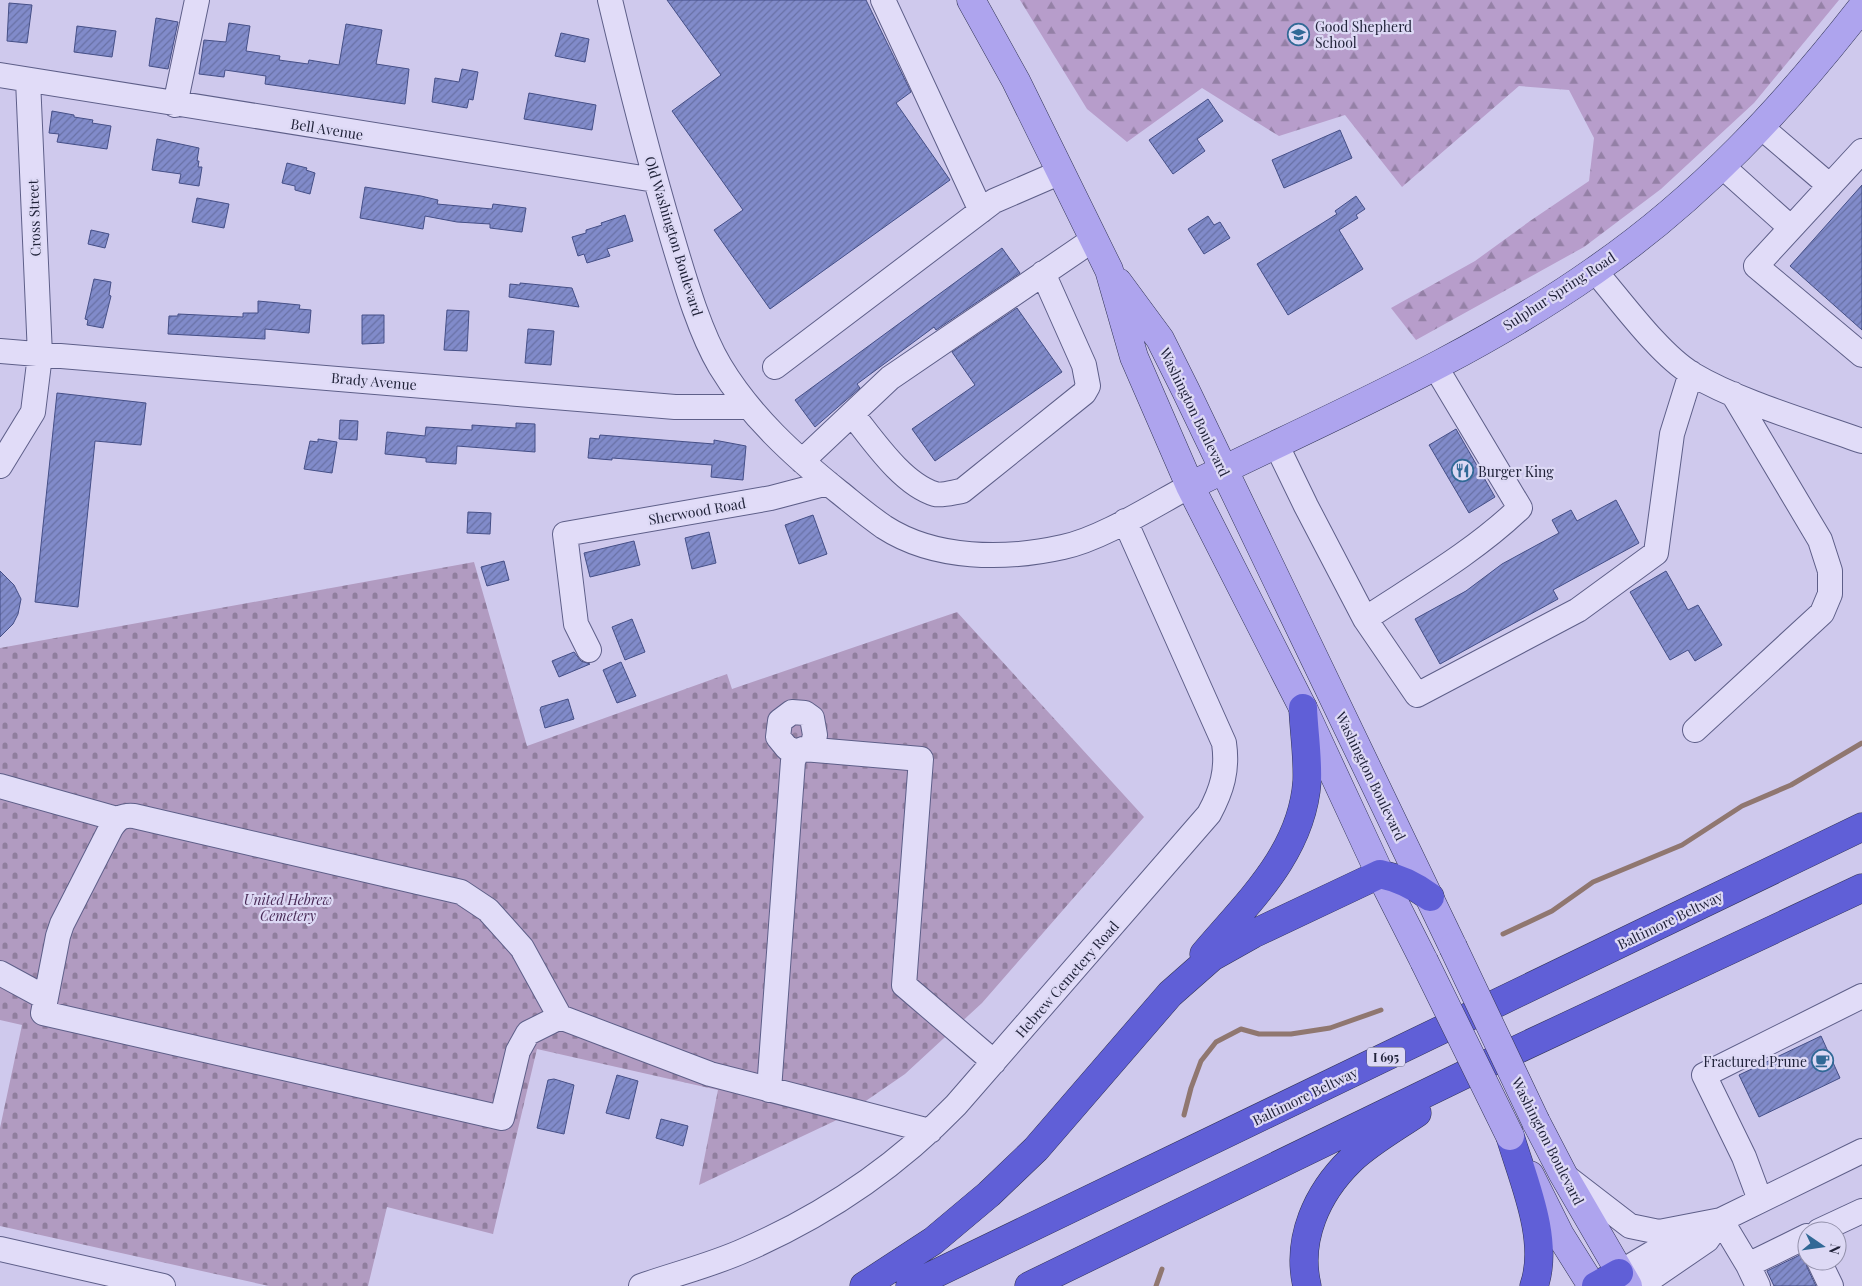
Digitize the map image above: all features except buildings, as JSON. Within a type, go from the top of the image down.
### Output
[{"type":"highway","points":[[864,1286],[933,1241],[988,1194],[1036,1149],[1275,870],[1293,839],[1303,811],[1307,780],[1303,708]]},
{"type":"highway","name":"Baltimore Beltway","points":[[910,1286],[1862,827]]},
{"type":"highway","points":[[1170,994],[1212,957],[1253,934],[1380,874],[1414,885],[1430,897]]},
{"type":"highway","points":[[1029,1286],[1480,1067],[1862,888]]},
{"type":"highway","points":[[1307,1286],[1304,1260],[1306,1233],[1316,1205],[1332,1181],[1352,1159],[1480,1067]]},
{"type":"highway","points":[[1510,1136],[1535,1218],[1538,1276],[1534,1286]]},
{"type":"main road","name":"Washington Boulevard","points":[[971,0],[1016,81],[1109,270],[1134,356],[1190,486],[1303,708],[1380,874],[1510,1136],[1560,1235],[1592,1286]]},
{"type":"main road","name":"Sulphur Spring Road","points":[[1190,486],[1435,366],[1528,314],[1595,271],[1661,220],[1722,166],[1762,127],[1808,75],[1862,7]]},
{"type":"main road","name":"Washington Boulevard","points":[[1109,270],[1160,339],[1430,897],[1536,1122],[1621,1283]]},
{"type":"street","points":[[175,105],[197,0]]},
{"type":"street","name":"Old Washington Boulevard","points":[[610,0],[655,180],[681,268],[719,364],[748,407],[828,484],[885,528],[910,539],[937,548],[972,554],[1005,556],[1066,547],[1125,521],[1190,486]]},
{"type":"street","points":[[883,0],[981,211]]},
{"type":"street","name":"Bell Avenue","points":[[0,76],[655,180]]},
{"type":"street","name":"Cross Street","points":[[0,466],[33,412],[40,355],[28,80]]},
{"type":"street","points":[[1762,127],[1830,186]]},
{"type":"street","points":[[1862,151],[1756,266],[1862,355]]},
{"type":"street","points":[[1722,166],[1791,228]]},
{"type":"street","points":[[775,367],[994,201],[1061,172]]},
{"type":"street","points":[[802,461],[890,378],[1094,239]]},
{"type":"street","points":[[1595,271],[1668,355],[1691,373],[1732,394],[1862,441]]},
{"type":"street","points":[[852,414],[891,462],[920,487],[937,494],[962,491],[1084,393],[1088,386],[1084,365],[1043,273]]},
{"type":"street","name":"Brady Avenue","points":[[0,351],[675,407],[748,407]]},
{"type":"street","points":[[1365,618],[1464,554],[1498,529],[1520,508],[1435,366]]},
{"type":"street","points":[[1276,444],[1365,618],[1417,695],[1578,610],[1656,553],[1672,434],[1691,373]]},
{"type":"street","points":[[1695,730],[1822,612],[1830,594],[1830,571],[1820,540],[1732,394]]},
{"type":"street","name":"Sherwood Road","points":[[590,650],[576,624],[565,534],[771,498],[828,484]]},
{"type":"street","name":"Hebrew Cemetery Road","points":[[641,1286],[743,1251],[799,1224],[870,1179],[930,1131],[994,1062],[1209,814],[1220,795],[1225,777],[1227,760],[1224,743],[1125,521]]},
{"type":"street","points":[[769,1090],[793,761],[805,750],[921,759],[904,985],[994,1062]]},
{"type":"street","points":[[0,786],[117,819],[124,816],[134,816],[461,892],[488,910],[522,948],[560,1017],[710,1074],[930,1131]]},
{"type":"street","points":[[117,819],[58,936],[43,1013],[502,1118],[518,1051],[528,1033],[560,1017]]},
{"type":"street","points":[[0,973],[46,998]]},
{"type":"street","points":[[1760,1200],[1744,1157],[1704,1075],[1862,996]]},
{"type":"street","points":[[1621,1283],[1709,1223],[1862,1151]]},
{"type":"street","points":[[1563,1174],[1630,1226],[1659,1232],[1709,1223]]},
{"type":"street","points":[[1842,1221],[1862,1212]]},
{"type":"street","points":[[1709,1223],[1753,1276],[1797,1243]]},
{"type":"street","points":[[0,1249],[163,1286]]},
{"type":"street","points":[[1823,1271],[1830,1286]]},
{"type":"green space","points":[[1020,0],[1839,0],[1754,103],[1661,189],[1584,247],[1416,340],[1391,308],[1475,261],[1589,181],[1594,138],[1569,90],[1519,86],[1402,187],[1345,115],[1279,136],[1202,88],[1127,142],[1087,109]]},
{"type":"green space","name":"United Hebrew Cemetery","points":[[474,562],[527,746],[727,674],[732,689],[957,612],[1144,817],[982,1003],[905,1074],[841,1118],[699,1185],[718,1090],[537,1049],[493,1234],[387,1207],[368,1286],[269,1286],[0,1226],[0,1128],[22,1025],[0,1020],[0,648]]},
{"type":"waterway","points":[[1503,934],[1552,911],[1593,882],[1682,845],[1742,806],[1791,785],[1862,743]]},
{"type":"waterway","points":[[1184,1115],[1201,1061],[1216,1042],[1241,1029],[1259,1034],[1291,1034],[1330,1028],[1381,1010]]},
{"type":"waterway","points":[[1156,1286],[1162,1269]]},
{"type":"place","name":"Good Shepherd School","points":[[1299,34]]},
{"type":"place","name":"Burger King","points":[[1462,471]]},
{"type":"place","name":"Fractured Prune","points":[[1823,1061]]}]
